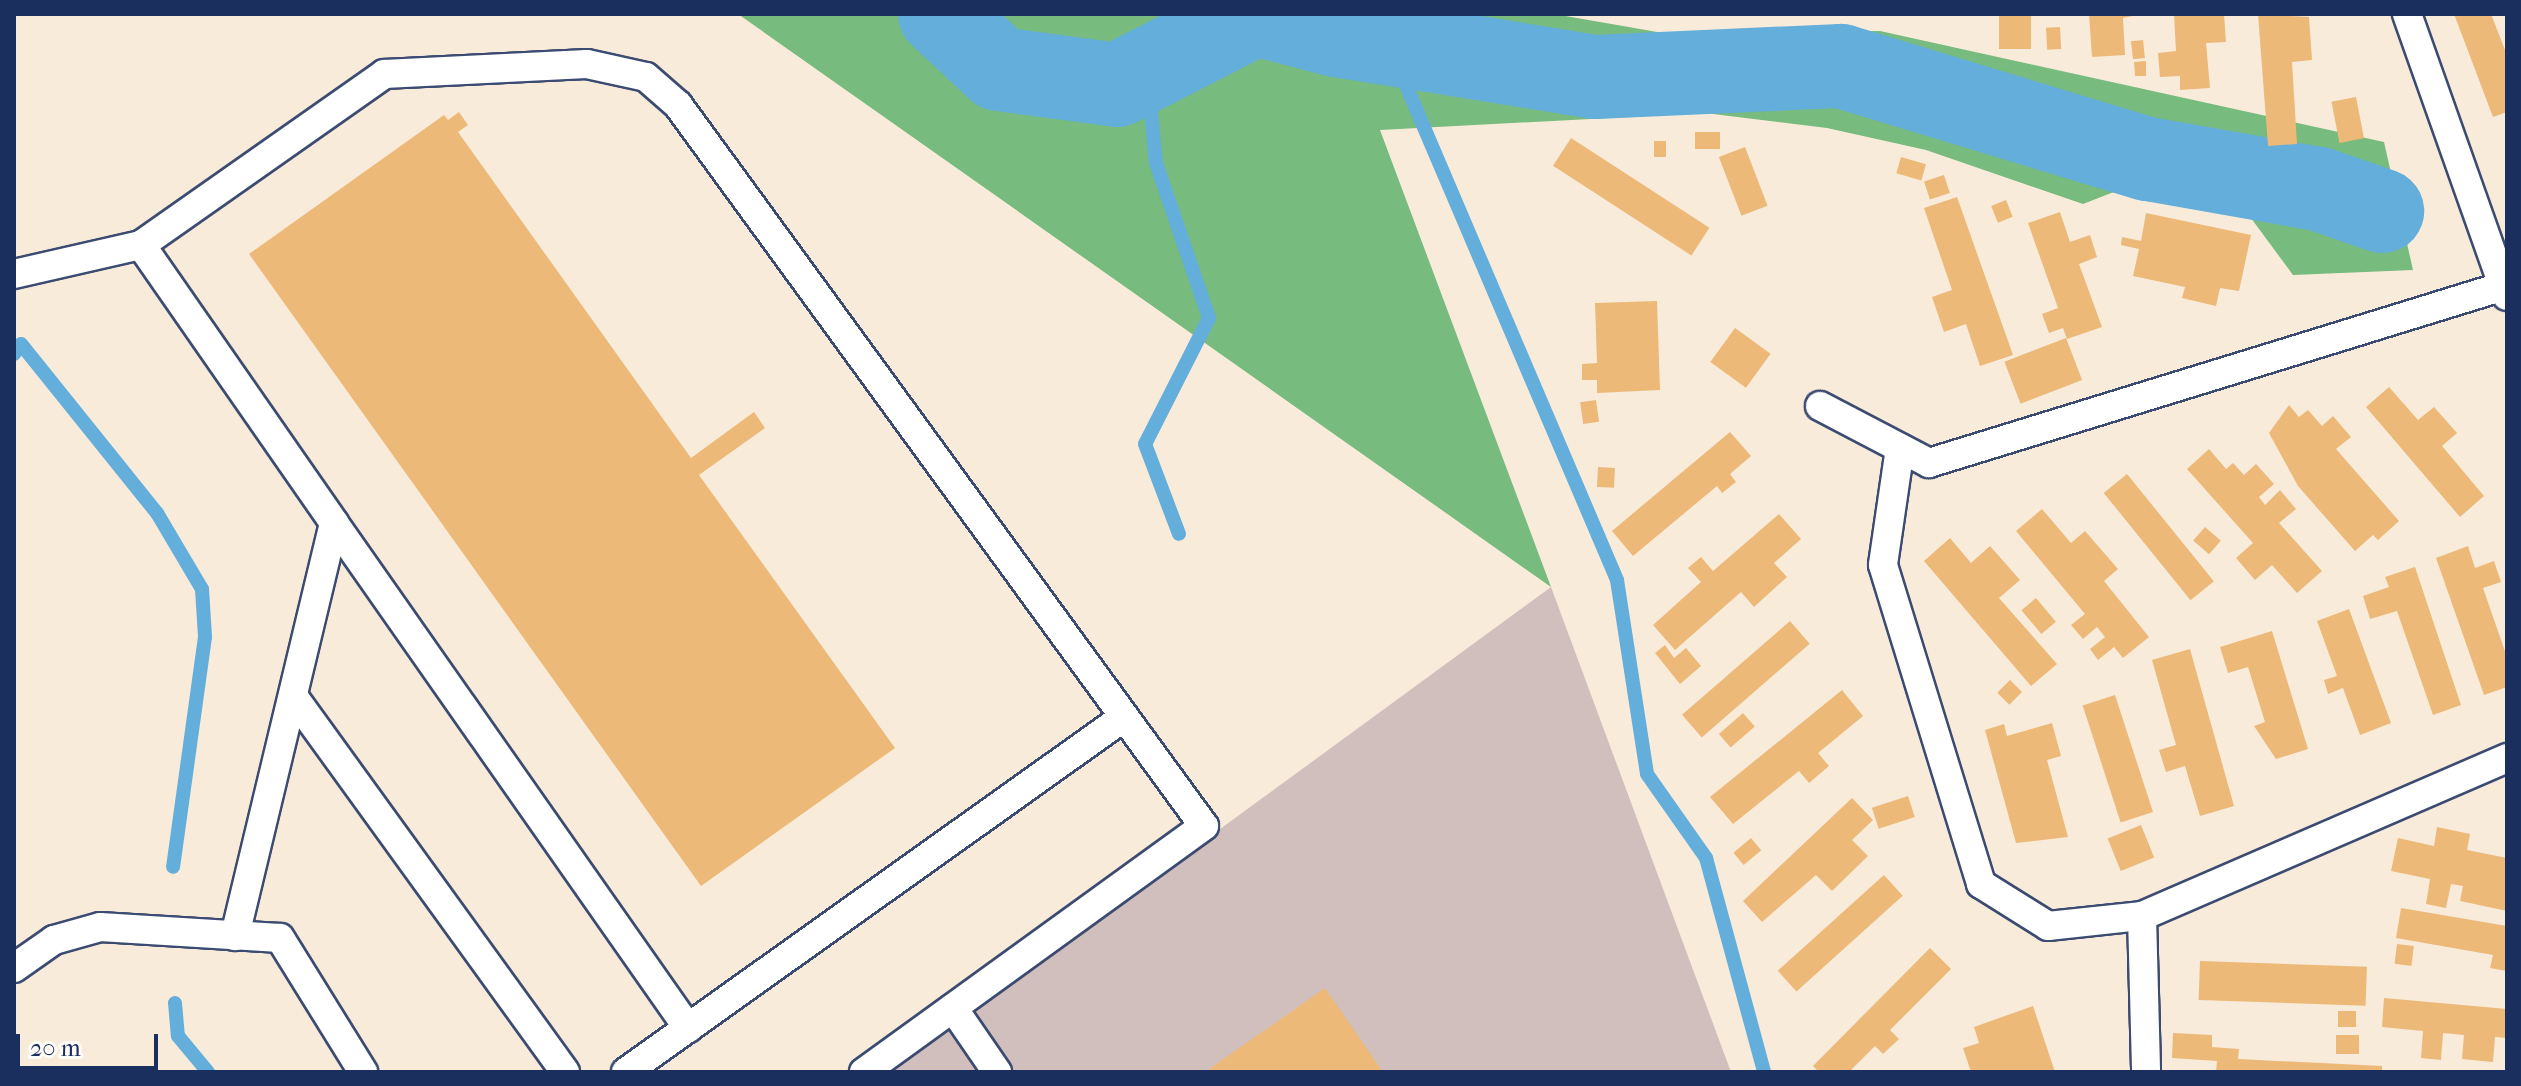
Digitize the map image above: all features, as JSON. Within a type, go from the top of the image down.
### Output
[{"type":"lane","points":[[1820,406],[1929,463],[2505,291],[2407,14]]},
{"type":"lane","points":[[14,274],[141,245],[384,74],[587,64],[646,77],[678,105],[1204,826],[864,1072]]},
{"type":"lane","points":[[141,245],[688,1028]]},
{"type":"lane","points":[[1900,448],[1883,565],[1981,884],[2048,926],[2142,916],[2507,758]]},
{"type":"lane","points":[[235,936],[334,523]]},
{"type":"lane","points":[[293,696],[565,1072]]},
{"type":"lane","points":[[626,1072],[1124,717]]},
{"type":"lane","points":[[2142,916],[2146,1072]]},
{"type":"lane","points":[[14,968],[76,930],[280,938],[363,1072]]},
{"type":"lane","points":[[953,1008],[997,1072]]},
{"type":"shaded area","points":[[1551,587],[1731,1072],[888,1072]]},
{"type":"green space","points":[[738,14],[1554,14],[1663,33],[1880,31],[2384,142],[2413,270],[2293,275],[2248,214],[2119,190],[2083,204],[1926,150],[1827,128],[1705,113],[1380,130],[1551,587]]},
{"type":"building","points":[[1999,14],[2031,14],[2031,49],[1999,49]]},
{"type":"building","points":[[2089,14],[2142,14],[2123,18],[2125,55],[2092,57]]},
{"type":"building","points":[[2174,14],[2224,14],[2226,42],[2206,43],[2210,88],[2180,90],[2180,76],[2160,77],[2158,53],[2176,51]]},
{"type":"building","points":[[2258,14],[2309,17],[2312,60],[2292,62],[2297,144],[2268,146]]},
{"type":"building","points":[[2454,14],[2491,14],[2507,55],[2507,112],[2493,117]]},
{"type":"building","points":[[2060,27],[2061,49],[2047,50],[2046,28]]},
{"type":"building","points":[[2143,40],[2145,58],[2133,59],[2131,41]]},
{"type":"building","points":[[2146,61],[2146,76],[2135,76],[2134,62]]},
{"type":"building","points":[[2356,97],[2364,138],[2339,143],[2331,102]]},
{"type":"building","points":[[459,112],[468,125],[458,132],[691,458],[754,412],[765,428],[699,475],[895,748],[701,886],[249,254],[444,115],[448,120]]},
{"type":"building","points":[[1695,132],[1720,132],[1720,149],[1695,149]]},
{"type":"building","points":[[1571,138],[1709,228],[1691,256],[1553,166]]},
{"type":"building","points":[[1654,141],[1666,141],[1666,157],[1654,157]]},
{"type":"building","points":[[1745,147],[1768,206],[1741,216],[1719,157]]},
{"type":"building","points":[[1901,157],[1926,164],[1921,181],[1896,173]]},
{"type":"building","points":[[1944,175],[1950,193],[1930,200],[1924,181]]},
{"type":"building","points":[[1957,197],[2013,355],[1980,366],[1966,324],[1944,332],[1932,297],[1952,290],[1924,208]]},
{"type":"building","points":[[2006,200],[2013,217],[1998,223],[1991,206]]},
{"type":"building","points":[[2060,212],[2070,242],[2090,235],[2097,257],[2079,264],[2102,327],[2067,339],[2063,328],[2049,333],[2042,314],[2058,308],[2028,223]]},
{"type":"building","points":[[2146,213],[2251,235],[2239,291],[2220,288],[2216,306],[2182,298],[2185,287],[2133,276],[2139,249],[2121,245],[2122,237],[2141,241]]},
{"type":"building","points":[[1657,301],[1660,390],[1597,393],[1597,380],[1582,380],[1582,364],[1597,363],[1595,303]]},
{"type":"building","points":[[1735,328],[1771,354],[1746,388],[1710,362]]},
{"type":"building","points":[[2066,338],[2082,380],[2021,404],[2004,362]]},
{"type":"building","points":[[2389,387],[2418,420],[2434,407],[2457,433],[2442,446],[2484,496],[2460,517],[2366,407]]},
{"type":"building","points":[[1596,400],[1599,422],[1583,424],[1580,402]]},
{"type":"building","points":[[2289,405],[2299,417],[2308,410],[2322,426],[2333,416],[2351,437],[2336,449],[2399,521],[2378,540],[2373,535],[2355,551],[2298,486],[2269,433]]},
{"type":"building","points":[[1730,432],[1751,456],[1730,474],[1736,482],[1722,493],[1717,486],[1633,556],[1612,531]]},
{"type":"building","points":[[2209,449],[2226,469],[2233,463],[2244,475],[2256,464],[2274,484],[2259,497],[2265,505],[2280,490],[2296,509],[2279,523],[2322,571],[2297,593],[2272,565],[2255,580],[2236,558],[2253,543],[2187,469]]},
{"type":"building","points":[[1598,467],[1615,468],[1614,488],[1597,487]]},
{"type":"building","points":[[2127,474],[2214,581],[2191,600],[2104,493]]},
{"type":"building","points":[[2042,509],[2071,543],[2085,531],[2118,569],[2104,581],[2149,637],[2123,658],[2114,647],[2098,660],[2090,649],[2105,637],[2097,627],[2083,639],[2071,625],[2085,614],[2016,531]]},
{"type":"building","points":[[1779,514],[1801,539],[1774,563],[1787,577],[1754,607],[1741,592],[1675,650],[1653,625],[1701,582],[1688,568],[1701,557],[1713,571]]},
{"type":"building","points":[[2205,527],[2221,541],[2209,554],[2193,541]]},
{"type":"building","points":[[1950,538],[1971,563],[1990,546],[2020,580],[1999,598],[2057,664],[2031,686],[1924,561]]},
{"type":"building","points":[[2468,546],[2475,568],[2494,561],[2501,582],[2483,588],[2507,657],[2507,687],[2484,695],[2436,558]]},
{"type":"building","points":[[2415,567],[2461,705],[2433,715],[2397,611],[2370,619],[2363,596],[2389,587],[2385,577]]},
{"type":"building","points":[[2036,598],[2056,622],[2041,634],[2021,610]]},
{"type":"building","points":[[2349,609],[2391,723],[2360,735],[2343,688],[2328,694],[2324,680],[2337,676],[2317,621]]},
{"type":"building","points":[[1790,621],[1810,644],[1702,737],[1682,715]]},
{"type":"building","points":[[2272,631],[2308,749],[2276,759],[2254,726],[2265,722],[2248,667],[2228,673],[2220,647]]},
{"type":"building","points":[[1665,645],[1674,658],[1686,648],[1701,666],[1680,684],[1655,653]]},
{"type":"building","points":[[2190,649],[2234,806],[2200,816],[2185,766],[2166,772],[2159,750],[2176,745],[2152,660]]},
{"type":"building","points":[[2010,680],[2022,692],[2009,705],[1997,693]]},
{"type":"building","points":[[1842,690],[1863,716],[1818,753],[1829,766],[1809,783],[1799,771],[1733,824],[1710,797]]},
{"type":"building","points":[[2115,695],[2153,812],[2121,822],[2083,706]]},
{"type":"building","points":[[1743,713],[1755,727],[1731,748],[1719,734]]},
{"type":"building","points":[[2052,723],[2061,756],[2047,760],[2068,837],[2016,843],[1985,730],[2004,724],[2007,736]]},
{"type":"building","points":[[1908,796],[1915,817],[1879,829],[1872,808]]},
{"type":"building","points":[[1852,798],[1873,820],[1852,840],[1868,856],[1832,891],[1816,875],[1762,922],[1743,901]]},
{"type":"building","points":[[2141,825],[2154,857],[2121,871],[2108,838]]},
{"type":"building","points":[[2437,827],[2470,834],[2467,850],[2507,858],[2507,911],[2460,901],[2463,886],[2451,884],[2446,908],[2426,904],[2430,879],[2391,871],[2398,838],[2434,846]]},
{"type":"building","points":[[1751,838],[1761,850],[1744,865],[1733,853]]},
{"type":"building","points":[[1884,875],[1903,896],[1796,991],[1778,971]]},
{"type":"building","points":[[2401,908],[2507,926],[2507,971],[2490,968],[2493,955],[2396,938]]},
{"type":"building","points":[[2397,944],[2414,946],[2411,966],[2395,964]]},
{"type":"building","points":[[1930,948],[1951,969],[1890,1030],[1899,1039],[1883,1054],[1875,1046],[1849,1072],[1819,1072],[1813,1066]]},
{"type":"building","points":[[2200,961],[2367,967],[2366,1006],[2199,1000]]},
{"type":"building","points":[[1325,988],[1383,1072],[1205,1072]]},
{"type":"building","points":[[2384,998],[2507,1009],[2507,1038],[2495,1037],[2493,1062],[2462,1059],[2464,1035],[2443,1033],[2441,1060],[2421,1058],[2423,1031],[2382,1027]]},
{"type":"building","points":[[2033,1006],[2055,1072],[1971,1072],[1963,1048],[1979,1043],[1974,1027]]},
{"type":"building","points":[[2338,1011],[2356,1011],[2356,1027],[2338,1027]]},
{"type":"building","points":[[2173,1033],[2212,1035],[2212,1047],[2239,1049],[2238,1059],[2382,1066],[2382,1072],[2216,1072],[2217,1061],[2172,1058]]},
{"type":"building","points":[[2336,1035],[2359,1035],[2359,1054],[2336,1054]]},
{"type":"waterway","points":[[940,14],[999,69],[1117,85],[1256,14]]},
{"type":"waterway","points":[[1257,14],[1336,35],[1595,77],[1841,66],[2148,159],[2319,189],[2382,211]]},
{"type":"waterway","points":[[1388,43],[1617,580],[1647,774],[1706,858],[1764,1072]]},
{"type":"waterway","points":[[1147,70],[1156,163],[1209,318],[1145,444],[1179,534]]},
{"type":"waterway","points":[[14,354],[21,344],[157,513],[202,589],[205,637],[173,867]]},
{"type":"waterway","points":[[175,1003],[178,1036],[208,1072]]}]
